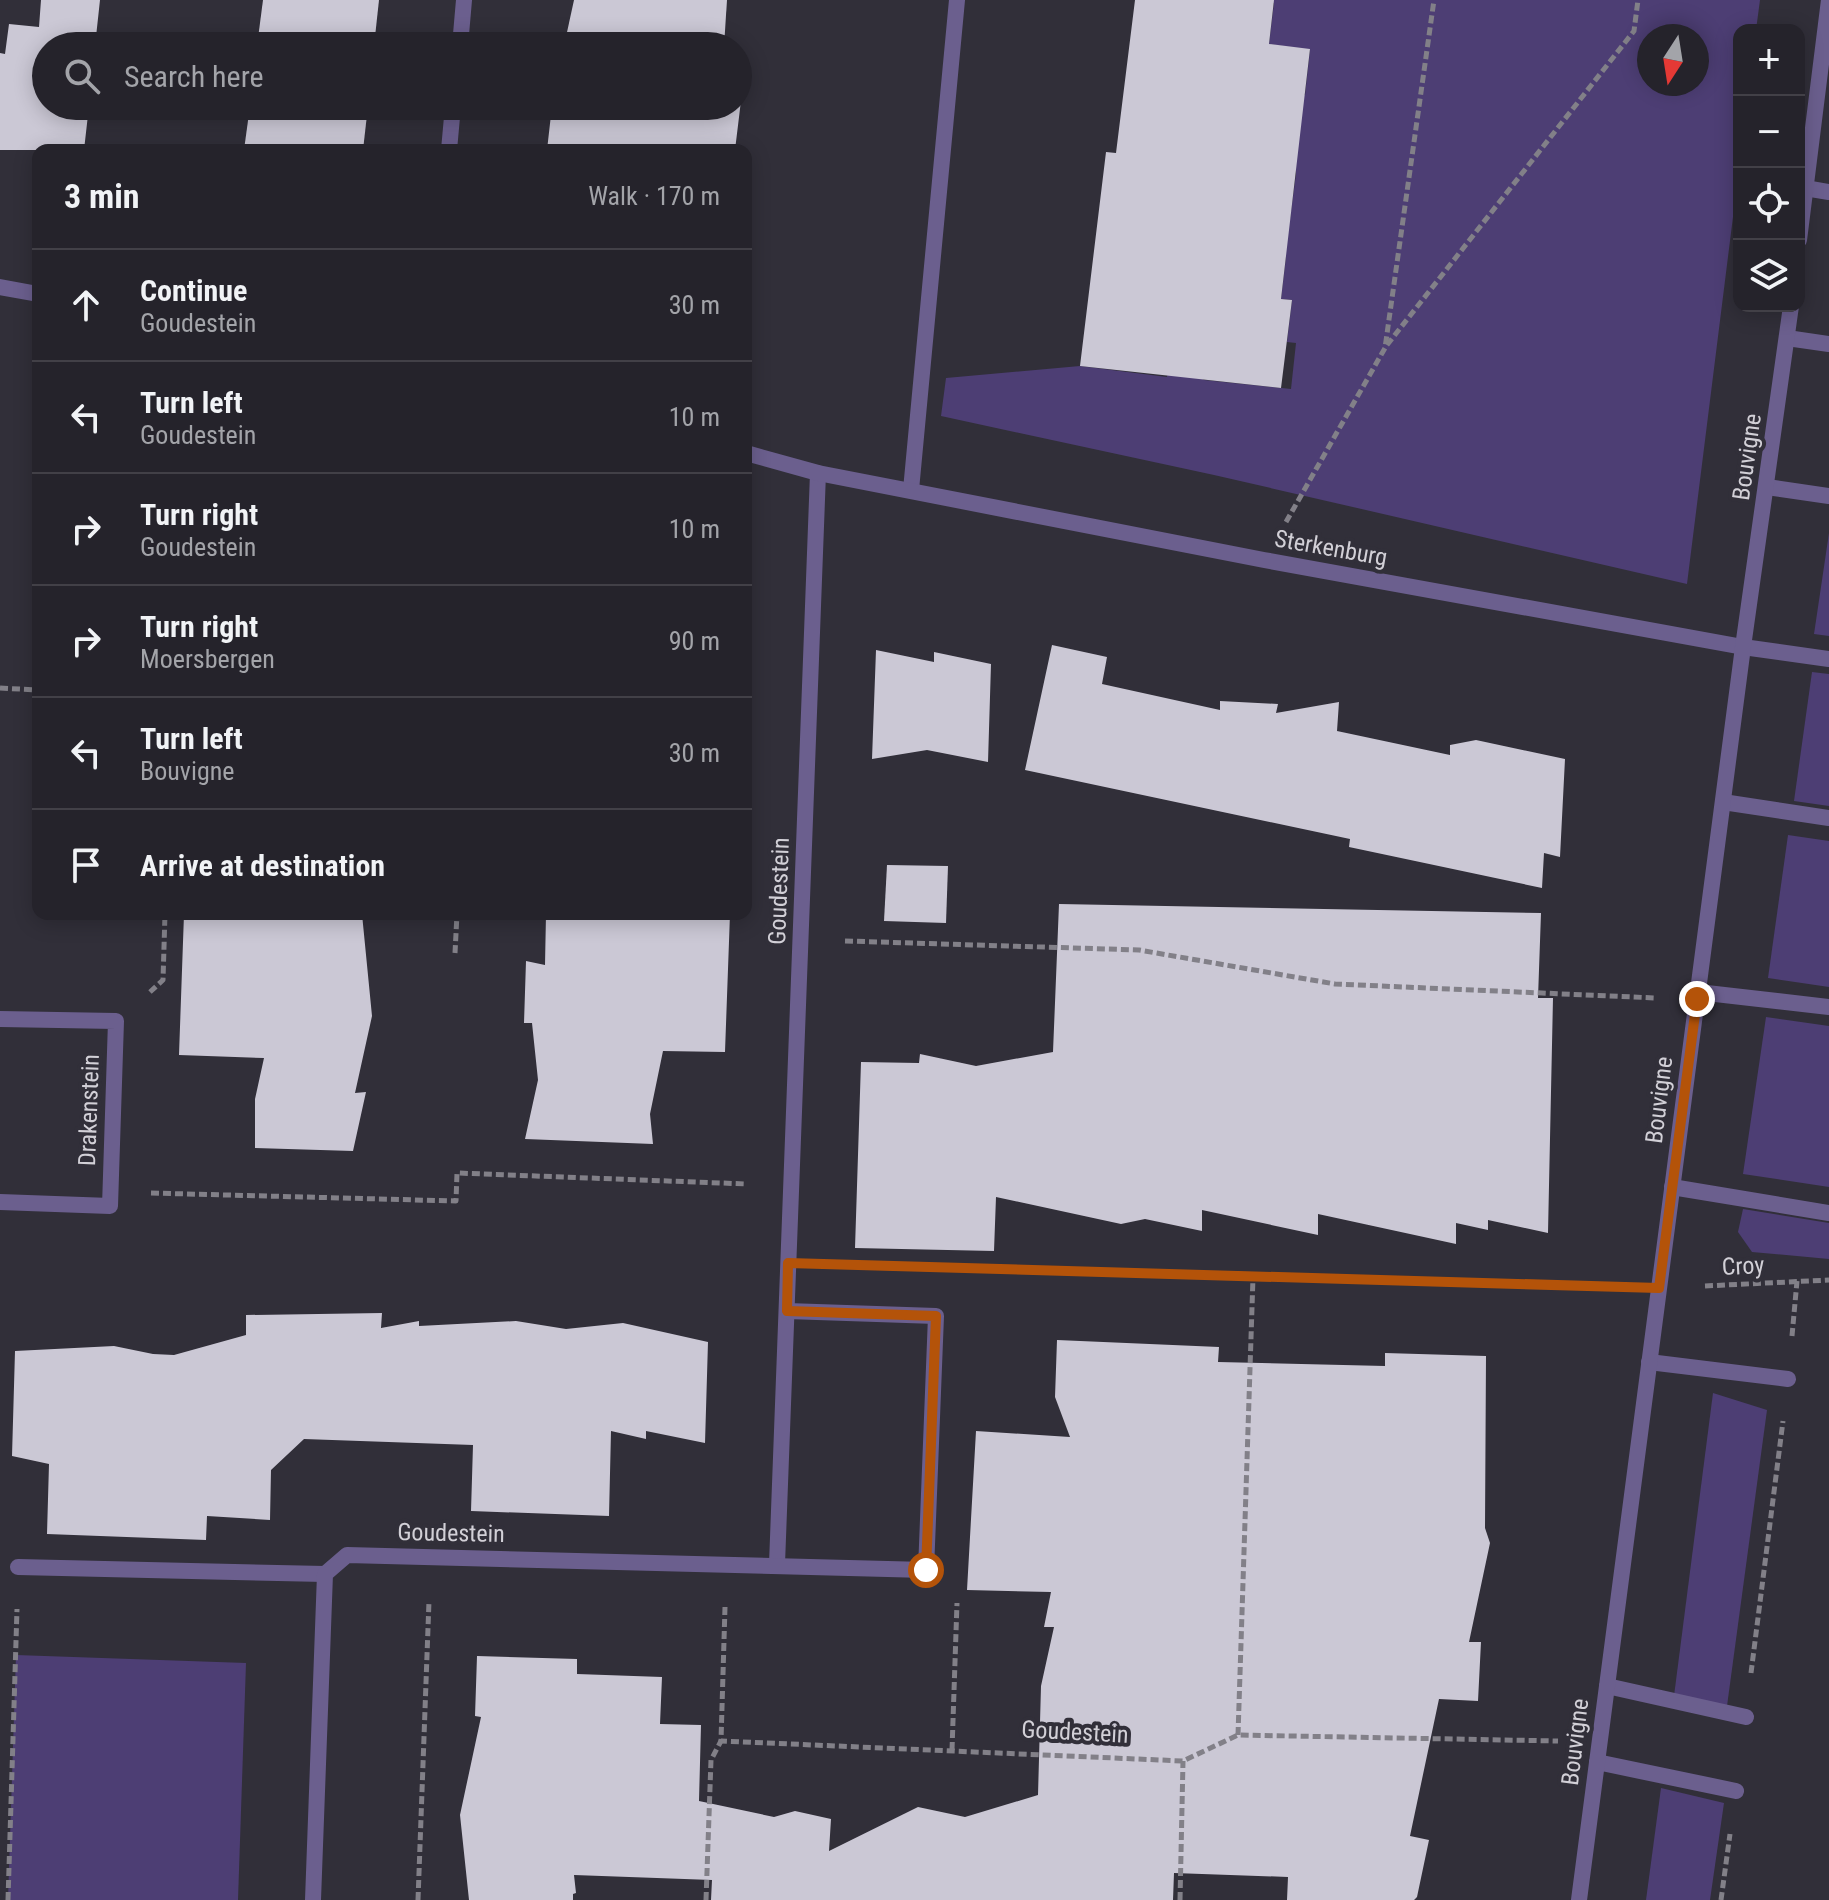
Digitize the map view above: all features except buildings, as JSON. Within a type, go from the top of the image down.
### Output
[{"type":"street","points":[[461,32],[464,0]]},
{"type":"street","points":[[911,490],[957,0]]},
{"type":"street","points":[[1829,0],[1805,188],[1829,192]]},
{"type":"street","points":[[450,144],[452,120]]},
{"type":"street","points":[[0,287],[32,293]]},
{"type":"street","name":"Bouvigne","points":[[1579,1900],[1743,647],[1790,312]]},
{"type":"street","points":[[1787,338],[1829,344]]},
{"type":"street","name":"Sterkenburg","points":[[752,455],[818,473],[1264,560],[1743,647],[1829,659]]},
{"type":"street","name":"Goudestein","points":[[777,1564],[818,473]]},
{"type":"street","points":[[1767,487],[1829,496]]},
{"type":"street","points":[[1723,802],[1829,818]]},
{"type":"street","points":[[1697,996],[1829,1007]]},
{"type":"street","name":"Drakenstein","points":[[0,1019],[116,1021],[110,1206],[0,1202]]},
{"type":"street","points":[[1672,1187],[1829,1213]]},
{"type":"street","name":"Goudestein","points":[[325,1574],[347,1555],[926,1570],[936,1316],[787,1311]]},
{"type":"street","points":[[1649,1362],[1788,1379]]},
{"type":"street","points":[[18,1567],[325,1574],[313,1900]]},
{"type":"street","points":[[1607,1686],[1746,1717]]},
{"type":"street","points":[[1597,1762],[1736,1791]]},
{"type":"path","points":[[1385,348],[1434,0]]},
{"type":"path","points":[[1264,560],[1385,348],[1634,31],[1638,0]]},
{"type":"path","points":[[0,688],[32,690]]},
{"type":"path","points":[[116,1021],[163,980],[165,920]]},
{"type":"path","points":[[455,953],[457,920]]},
{"type":"path","points":[[801,940],[1139,950],[1335,984],[1697,996]]},
{"type":"path","points":[[110,1192],[456,1201],[457,1173],[792,1186]]},
{"type":"path","name":"Croy","points":[[788,1263],[1659,1288],[1829,1280]]},
{"type":"path","points":[[1238,1735],[1253,1277]]},
{"type":"path","points":[[1746,1717],[1788,1379],[1797,1281]]},
{"type":"path","points":[[418,1900],[430,1556]]},
{"type":"path","points":[[706,1900],[711,1760],[721,1741],[727,1563]]},
{"type":"path","points":[[8,1900],[18,1567]]},
{"type":"path","name":"Goudestein","points":[[721,1741],[1183,1761],[1238,1735],[1599,1741]]},
{"type":"path","points":[[1180,1900],[1183,1761]]},
{"type":"path","points":[[1721,1900],[1736,1791]]},
{"type":"shaded area","points":[[1263,0],[1760,0],[1757,24],[1733,24],[1733,217],[1687,584],[1214,475],[941,416],[946,378],[1080,366],[1167,377],[1170,357],[1204,380],[1291,389],[1296,343],[1287,342],[1292,300],[1281,299],[1286,257],[1275,255],[1290,219],[1296,174],[1294,95],[1305,95],[1310,50],[1269,44],[1274,3]]},
{"type":"shaded area","points":[[1829,533],[1829,636],[1814,634]]},
{"type":"shaded area","points":[[1812,672],[1829,674],[1829,806],[1794,801]]},
{"type":"shaded area","points":[[1788,835],[1829,841],[1829,987],[1768,978]]},
{"type":"shaded area","points":[[1766,1017],[1829,1026],[1829,1187],[1743,1174]]},
{"type":"shaded area","points":[[1743,1209],[1829,1223],[1829,1259],[1752,1252],[1738,1232]]},
{"type":"shaded area","points":[[1713,1393],[1767,1410],[1727,1706],[1674,1696]]},
{"type":"shaded area","points":[[16,1655],[246,1663],[238,1900],[8,1900]]},
{"type":"shaded area","points":[[1661,1788],[1724,1803],[1710,1900],[1646,1900]]},
{"type":"route","points":[[926,1570],[936,1316],[787,1311],[788,1263],[1659,1288],[1697,999]]}]
